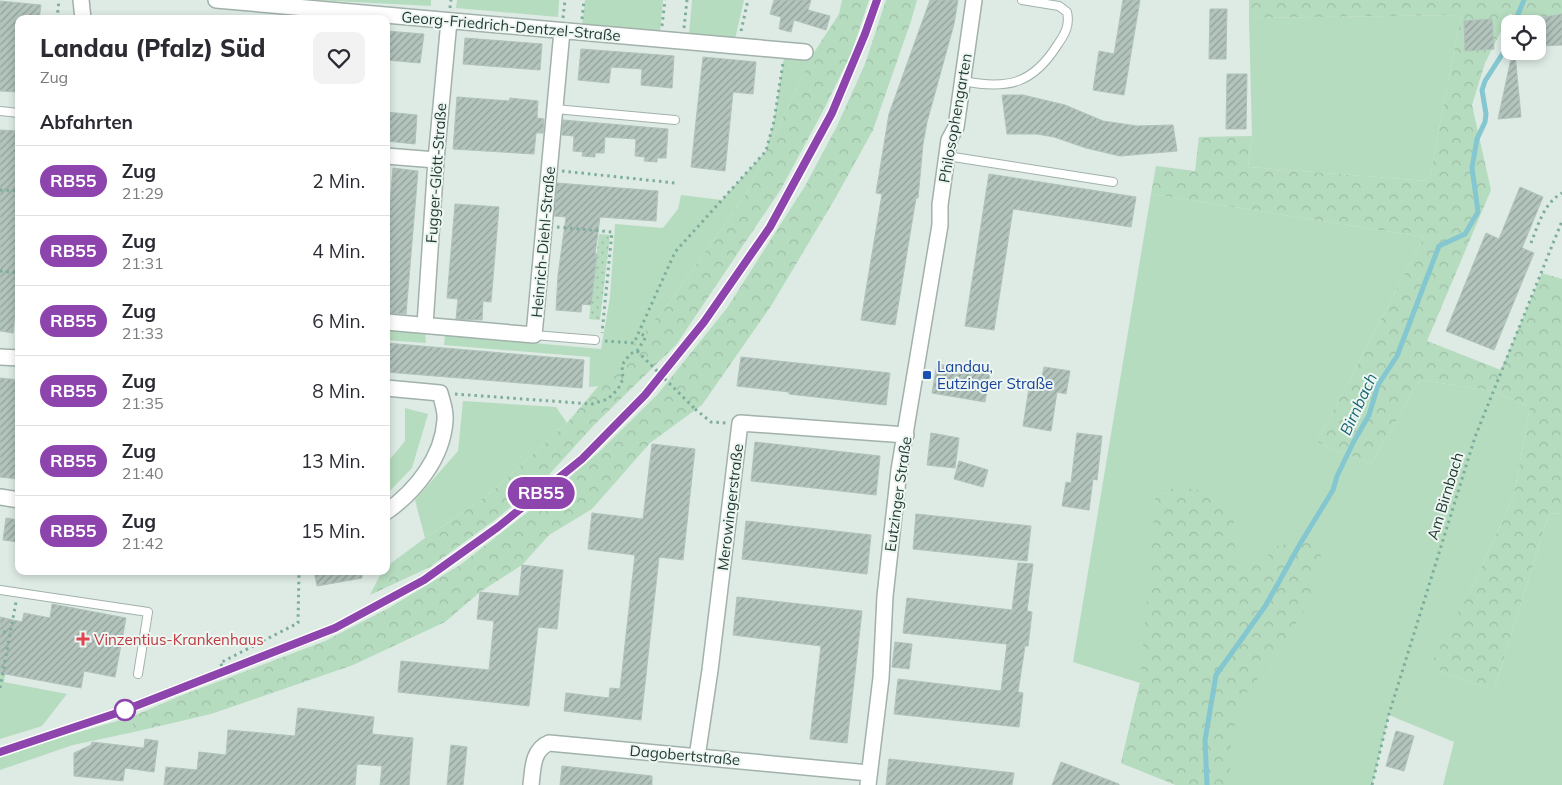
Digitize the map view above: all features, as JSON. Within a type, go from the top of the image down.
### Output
[{"type":"street","points":[[81,0],[83,15]]},
{"type":"street","name":"Georg-Friedrich-Dentzel-Straße","points":[[216,0],[382,15]]},
{"type":"street","name":"Philosophengarten","points":[[940,205],[949,140],[956,127],[974,0]]},
{"type":"street","name":"Georg-Friedrich-Dentzel-Straße","points":[[390,16],[805,52]]},
{"type":"street","name":"Fugger-Glött-Straße","points":[[425,325],[436,160],[449,21]]},
{"type":"street","name":"Heinrich-Diehl-Straße","points":[[390,322],[534,335],[562,31]]},
{"type":"street","points":[[390,156],[436,160]]},
{"type":"street","name":"Eutzinger Straße","points":[[868,779],[881,678],[885,596],[899,470],[938,234],[940,205]]},
{"type":"street","points":[[0,357],[15,358]]},
{"type":"street","points":[[390,388],[440,393],[446,419],[438,450],[426,473],[414,488],[390,509]]},
{"type":"street","name":"Merowingerstraße","points":[[697,757],[710,670],[740,423],[906,435]]},
{"type":"street","points":[[0,497],[15,499]]},
{"type":"street","name":"Dagobertstraße","points":[[531,785],[537,752],[549,743],[697,757],[868,779]]},
{"type":"lane","points":[[963,81],[992,85],[1017,82],[1032,75],[1049,58],[1064,35],[1069,21],[1067,12],[1059,6],[1022,0]]},
{"type":"lane","points":[[555,109],[676,120]]},
{"type":"lane","points":[[0,111],[15,113]]},
{"type":"lane","points":[[946,156],[1113,182]]},
{"type":"lane","points":[[534,335],[595,340]]},
{"type":"lane","points":[[0,590],[148,612],[138,674]]},
{"type":"path","points":[[57,15],[59,0]]},
{"type":"path","points":[[661,40],[665,0]]},
{"type":"path","points":[[683,42],[687,0]]},
{"type":"path","points":[[737,46],[748,0]]},
{"type":"path","points":[[544,226],[612,232],[601,341],[634,343],[675,252],[766,151],[774,121],[785,50]]},
{"type":"path","points":[[549,170],[675,183]]},
{"type":"path","points":[[0,190],[15,192]]},
{"type":"path","points":[[1530,243],[1544,212],[1554,198],[1562,193]]},
{"type":"path","name":"Am Birnbach","points":[[1372,785],[1389,714],[1475,438],[1562,221]]},
{"type":"path","points":[[0,272],[15,273]]},
{"type":"path","points":[[440,393],[592,404],[608,399],[618,389],[623,379],[622,365],[630,354],[637,351],[646,337],[639,332]]},
{"type":"path","points":[[637,351],[694,409],[711,422],[740,423]]},
{"type":"path","points":[[222,666],[220,663],[298,623],[298,575]]},
{"type":"path","points":[[0,688],[15,607]]},
{"type":"path","points":[[3,632],[10,633]]},
{"type":"green space","points":[[315,0],[431,0],[431,6]]},
{"type":"green space","points":[[457,0],[559,0],[558,17],[456,8]]},
{"type":"green space","points":[[585,0],[663,0],[660,32],[582,25]]},
{"type":"green space","points":[[692,0],[744,0],[735,39],[689,34]]},
{"type":"green space","points":[[842,0],[869,0],[851,54],[781,189],[676,345],[594,425],[547,477],[495,520],[430,567],[370,595],[380,575],[390,575],[390,564],[488,495],[567,423],[669,303],[746,194],[813,54],[839,14]]},
{"type":"green space","points":[[886,0],[917,0],[873,130],[836,197],[771,306],[702,405],[650,443],[592,509],[549,535],[522,565],[480,592],[445,622],[353,665],[211,714],[134,732],[131,717],[180,696],[325,641],[389,608],[460,565],[542,501],[599,452],[657,395],[727,308],[805,186],[837,126],[865,64]]},
{"type":"green space","points":[[1249,0],[1562,0],[1562,14],[1546,16],[1513,15],[1510,13],[1509,15],[1501,15],[1501,31],[1485,63],[1472,105],[1491,190],[1427,341],[1501,370],[1542,273],[1562,279],[1562,514],[1549,513],[1494,690],[1442,672],[1432,662],[1476,579],[1514,495],[1530,407],[1493,391],[1420,380],[1371,464],[1317,442],[1424,237],[1151,194],[1156,166],[1195,171],[1199,137],[1252,136],[1248,167],[1429,181],[1461,15],[1249,18]]},
{"type":"green space","points":[[1461,15],[1429,181],[1248,167],[1252,136],[1249,18]]},
{"type":"green space","points":[[785,51],[813,54],[746,194],[669,303],[600,386],[589,387],[590,357],[444,345],[445,335],[601,349],[610,297],[615,224],[663,228],[678,209],[681,195],[722,200],[766,151],[774,121]]},
{"type":"green space","points":[[1151,194],[1424,237],[1317,442],[1371,464],[1420,380],[1493,391],[1530,407],[1514,495],[1476,579],[1433,662],[1442,672],[1494,690],[1549,513],[1562,514],[1562,785],[1443,785],[1454,742],[1389,715],[1372,785],[1176,785],[1121,763],[1140,683],[1073,662]]},
{"type":"green space","points":[[599,234],[610,235],[600,320],[589,319]]},
{"type":"green space","points":[[390,330],[425,333],[426,343],[390,340]]},
{"type":"green space","points":[[463,401],[556,407],[567,423],[488,495],[425,538],[415,500],[458,451]]},
{"type":"green space","points":[[405,408],[428,414],[412,468],[390,491],[390,459],[405,441]]},
{"type":"green space","points":[[1179,487],[1203,491],[1224,499],[1234,521],[1234,544],[1242,566],[1262,563],[1276,546],[1325,539],[1308,605],[1276,655],[1238,704],[1231,747],[1229,785],[1176,785],[1121,763],[1140,683],[1156,493]]},
{"type":"green space","points":[[0,665],[7,667],[4,682],[67,694],[42,726],[0,739]]},
{"type":"green space","points":[[131,717],[134,732],[73,745],[0,770],[0,755]]},
{"type":"building","points":[[774,0],[811,0],[808,10],[830,16],[826,30],[794,20],[791,32],[779,29],[781,17],[770,14]]},
{"type":"building","points":[[930,0],[958,0],[954,24],[927,122],[918,198],[916,198],[895,325],[861,320],[882,194],[876,193],[889,114]]},
{"type":"building","points":[[1123,0],[1140,0],[1124,95],[1093,90],[1099,51],[1114,54]]},
{"type":"building","points":[[0,1],[41,5],[40,15],[15,15],[15,92],[0,91]]},
{"type":"building","points":[[1210,9],[1227,9],[1226,59],[1209,59]]},
{"type":"building","points":[[1562,14],[1562,45],[1546,46],[1546,17]]},
{"type":"building","points":[[1492,19],[1494,49],[1465,51],[1464,21]]},
{"type":"building","points":[[390,31],[424,34],[420,63],[390,60]]},
{"type":"building","points":[[465,38],[542,44],[540,70],[463,64]]},
{"type":"building","points":[[581,49],[674,56],[672,88],[641,85],[642,69],[611,67],[609,83],[578,80]]},
{"type":"building","points":[[703,57],[756,62],[753,94],[733,92],[725,171],[691,167]]},
{"type":"building","points":[[1511,60],[1516,60],[1521,117],[1498,119]]},
{"type":"building","points":[[1227,74],[1247,74],[1246,129],[1226,129]]},
{"type":"building","points":[[1002,95],[1023,95],[1065,105],[1103,121],[1137,126],[1173,125],[1177,151],[1120,156],[1086,148],[1054,137],[1037,134],[1007,134]]},
{"type":"building","points":[[457,97],[509,101],[510,98],[538,101],[537,118],[544,119],[543,133],[536,133],[534,154],[453,149]]},
{"type":"building","points":[[390,112],[417,115],[415,144],[390,141]]},
{"type":"building","points":[[563,120],[668,129],[666,158],[657,158],[657,162],[644,161],[645,157],[635,156],[636,139],[605,137],[604,153],[595,153],[595,157],[582,156],[583,152],[573,151],[574,136],[562,135]]},
{"type":"building","points":[[0,130],[15,131],[15,313],[13,333],[0,331]]},
{"type":"building","points":[[393,168],[418,171],[406,314],[390,313],[390,204]]},
{"type":"building","points":[[989,174],[1136,197],[1131,227],[1013,209],[994,330],[965,326]]},
{"type":"building","points":[[557,183],[658,191],[656,221],[600,217],[591,305],[582,304],[581,312],[556,310],[558,275],[566,217],[554,216]]},
{"type":"building","points":[[1520,187],[1543,197],[1522,248],[1534,253],[1494,350],[1446,331],[1486,233],[1499,239]]},
{"type":"building","points":[[455,204],[499,207],[491,302],[483,301],[482,320],[456,319],[458,299],[447,298]]},
{"type":"building","points":[[390,343],[584,360],[582,388],[390,372]]},
{"type":"building","points":[[741,357],[890,373],[886,405],[737,386]]},
{"type":"building","points":[[937,364],[990,373],[985,402],[932,393]]},
{"type":"building","points":[[1044,367],[1070,371],[1066,394],[1057,392],[1051,431],[1023,426],[1029,388],[1040,389]]},
{"type":"building","points":[[0,378],[15,380],[15,479],[0,477]]},
{"type":"building","points":[[931,433],[959,438],[955,468],[927,465]]},
{"type":"building","points":[[1077,433],[1102,436],[1097,480],[1093,479],[1089,510],[1062,506],[1066,482],[1071,483]]},
{"type":"building","points":[[755,442],[880,456],[876,495],[751,481]]},
{"type":"building","points":[[652,444],[695,449],[683,560],[659,557],[641,720],[564,711],[566,693],[609,698],[610,688],[620,689],[635,555],[588,549],[592,513],[643,519]]},
{"type":"building","points":[[959,461],[988,470],[983,487],[954,479]]},
{"type":"building","points":[[916,514],[1031,526],[1027,561],[913,549]]},
{"type":"building","points":[[6,518],[15,519],[15,542],[3,540]]},
{"type":"building","points":[[746,521],[871,535],[867,574],[742,559]]},
{"type":"building","points":[[1018,563],[1033,564],[1027,611],[1032,612],[1028,646],[1025,646],[1018,692],[1023,693],[1019,727],[894,714],[898,679],[1001,691],[1007,644],[903,633],[907,598],[1012,610]]},
{"type":"building","points":[[522,565],[563,570],[557,629],[538,627],[529,706],[398,692],[401,661],[489,670],[494,621],[477,619],[480,592],[519,596]]},
{"type":"building","points":[[315,575],[362,575],[362,578],[317,586]]},
{"type":"building","points":[[737,597],[862,611],[847,743],[810,739],[821,646],[733,635]]},
{"type":"building","points":[[52,604],[126,618],[115,677],[84,671],[81,688],[0,673],[0,617],[22,622],[24,613],[50,618]]},
{"type":"building","points":[[895,642],[912,644],[909,669],[892,667]]},
{"type":"building","points":[[298,708],[374,717],[372,734],[413,738],[409,785],[380,785],[382,766],[357,764],[355,785],[164,785],[166,767],[197,770],[199,752],[226,755],[228,730],[295,736]]},
{"type":"building","points":[[1396,731],[1414,736],[1404,771],[1386,766]]},
{"type":"building","points":[[145,739],[158,741],[154,772],[125,768],[123,781],[74,776],[74,753],[91,745],[92,742],[144,748]]},
{"type":"building","points":[[451,745],[467,747],[463,785],[447,785]]},
{"type":"building","points":[[889,759],[1014,773],[1012,785],[886,785]]},
{"type":"building","points":[[1061,762],[1119,784],[1119,785],[1052,785]]},
{"type":"building","points":[[562,766],[652,776],[652,785],[560,785]]},
{"type":"waterway","name":"Birnbach","points":[[1518,15],[1524,0]]},
{"type":"waterway","name":"Birnbach","points":[[1207,785],[1205,740],[1216,675],[1266,605],[1333,490],[1337,476],[1369,415],[1378,385],[1397,356],[1439,246],[1465,234],[1478,212],[1472,168],[1477,139],[1485,122],[1486,114],[1482,90],[1485,81],[1501,56]]},
{"type":"railway","points":[[0,752],[108,716],[215,677],[268,656],[371,608],[435,572],[507,519],[574,466],[620,422],[668,367],[710,313],[768,229],[794,185],[840,95],[877,0]]},
{"type":"train","name":"RB55","points":[[0,752],[120,712],[335,628],[424,580],[498,527],[582,459],[645,395],[704,322],[738,276],[770,227],[832,113],[847,80],[877,0]]},
{"type":"place","name":"Landau, Eutzinger Straße","points":[[927,375]]},
{"type":"place","name":"Vinzentius-Krankenhaus","points":[[83,639]]}]
